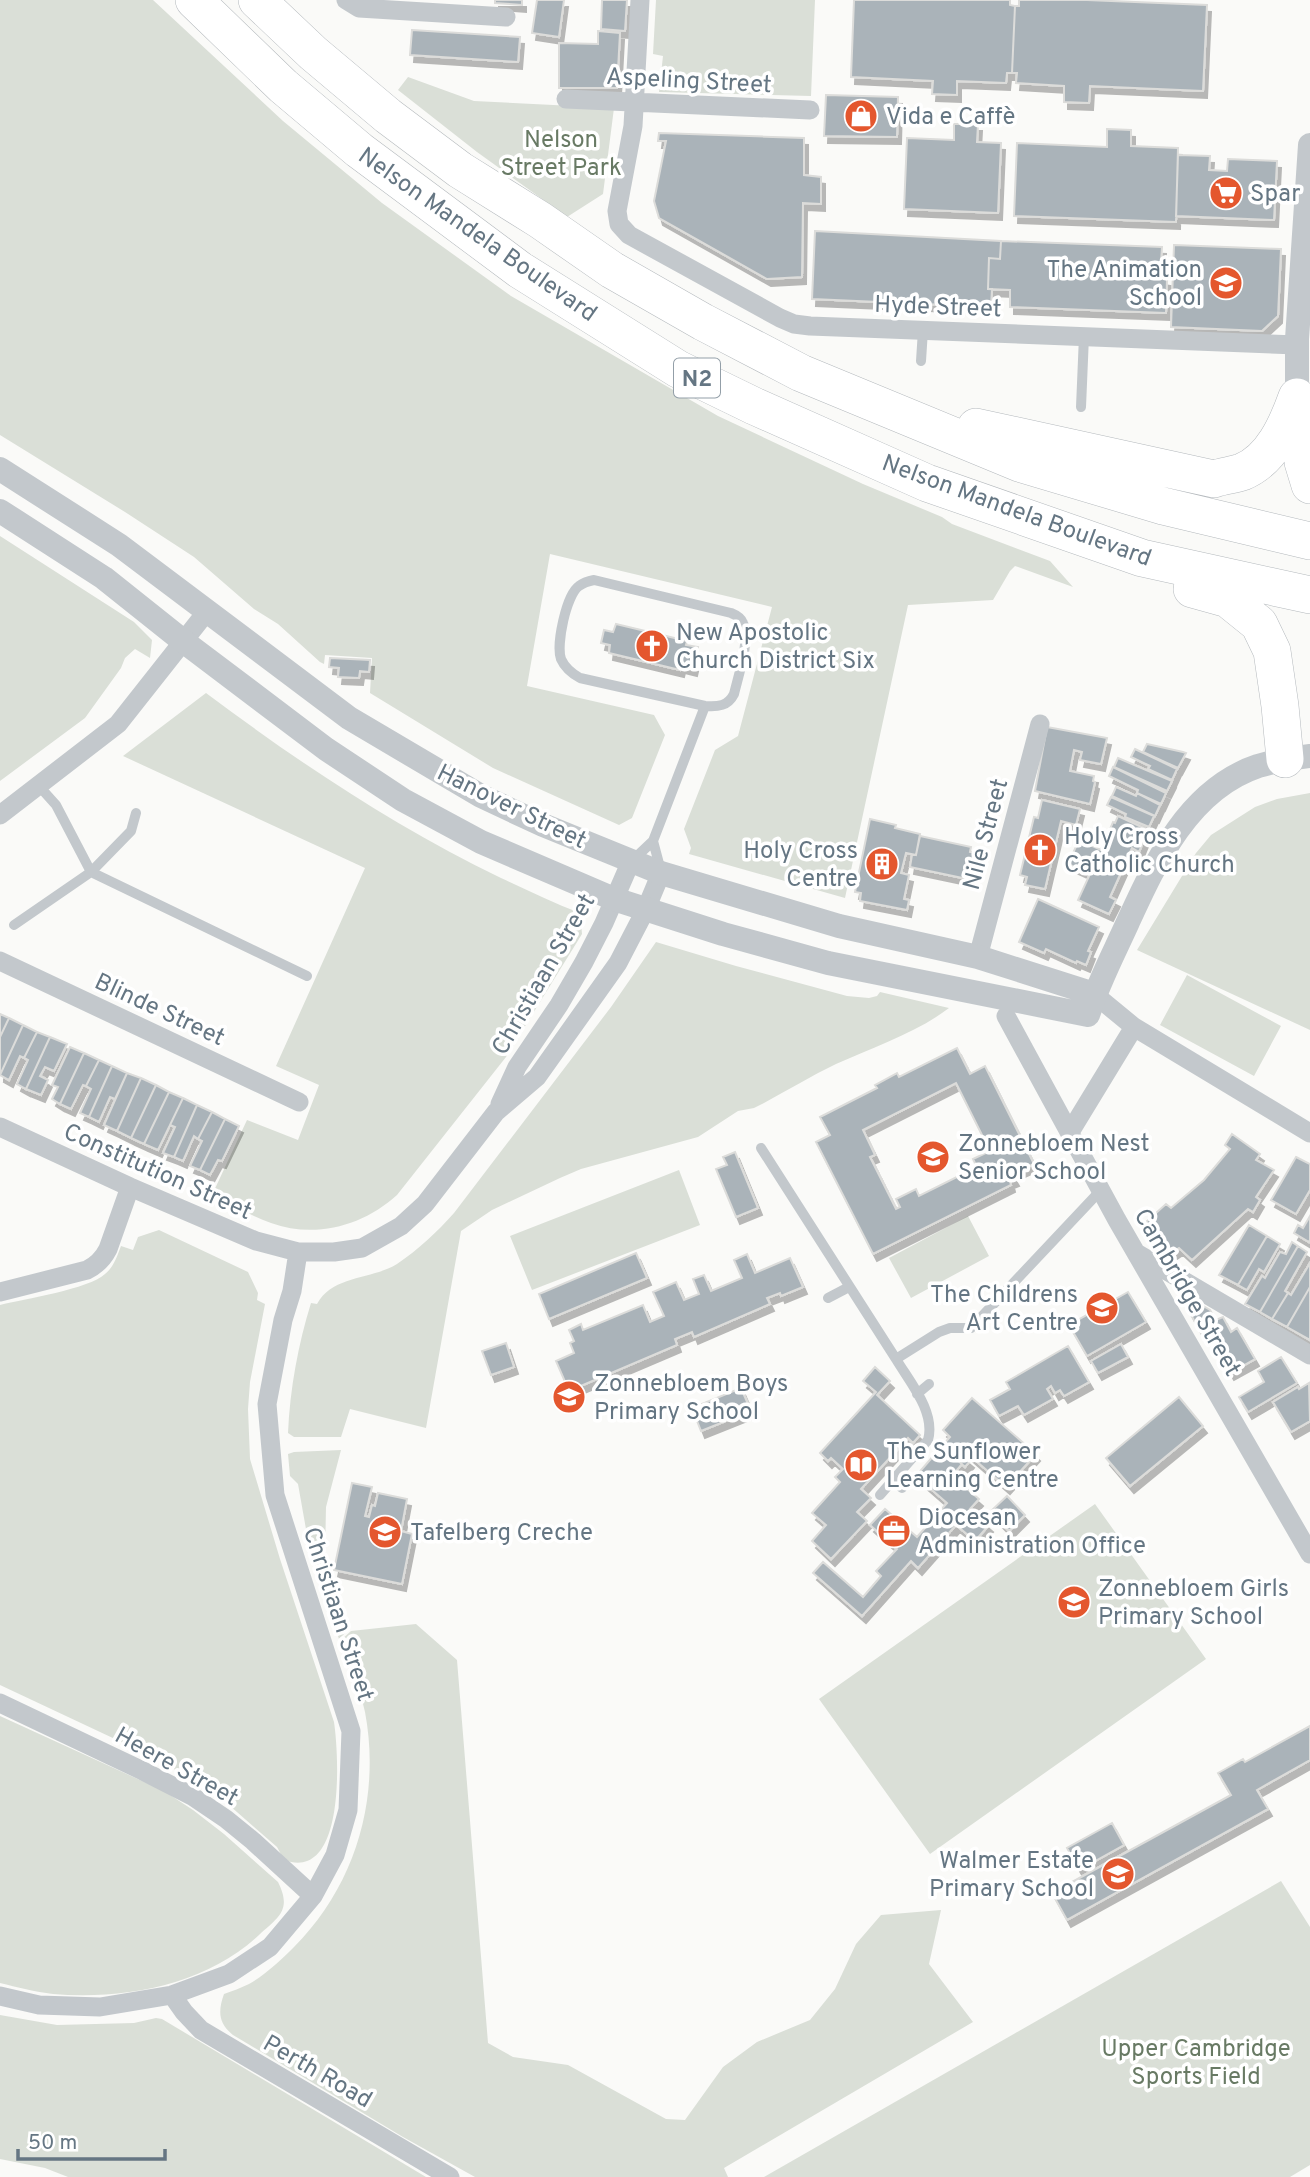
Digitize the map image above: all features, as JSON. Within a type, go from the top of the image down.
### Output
[{"type":"highway","name":"Nelson Mandela Boulevard","points":[[194,0],[283,86],[359,150],[520,270],[678,369],[927,483],[1142,558],[1310,595]]},
{"type":"highway","name":"Nelson Mandela Boulevard","points":[[257,0],[313,53],[388,116],[460,170],[540,220],[612,270],[703,322],[802,373],[1019,463],[1163,506],[1310,541]]},
{"type":"highway","points":[[802,373],[972,426],[1214,479],[1243,472],[1265,457],[1304,397]]},
{"type":"highway","points":[[1304,397],[1303,462],[1310,485]]},
{"type":"highway","points":[[927,483],[998,527],[1125,572],[1228,599],[1259,624],[1272,651],[1280,705],[1297,758]]},
{"type":"street","points":[[346,0],[359,8],[466,7],[506,17]]},
{"type":"street","points":[[634,102],[640,0]]},
{"type":"street","name":"Aspeling Street","points":[[566,99],[810,110]]},
{"type":"street","name":"Hyde Street","points":[[634,102],[633,127],[617,211],[619,224],[629,235],[794,324],[1297,345]]},
{"type":"street","points":[[1304,397],[1297,345],[1310,145]]},
{"type":"street","name":"Hanover Street","points":[[0,469],[119,545],[349,718],[481,796],[542,825],[662,873],[839,926],[978,957],[1091,1005]]},
{"type":"street","name":"Hanover Street","points":[[0,511],[104,578],[326,749],[403,800],[481,842],[614,899],[723,934],[828,963],[1091,1005]]},
{"type":"street","points":[[0,814],[118,724],[208,610]]},
{"type":"street","name":"Nile Street","points":[[978,957],[1040,724]]},
{"type":"street","points":[[1297,758],[1257,766],[1236,776],[1203,800],[1188,816],[1176,831],[1149,878],[1091,1005],[1134,1027],[1310,1133]]},
{"type":"street","name":"Christiaan Street","points":[[496,1112],[517,1067],[584,962],[632,862]]},
{"type":"street","name":"Christiaan Street","points":[[0,1996],[39,2005],[100,2007],[172,1995],[229,1974],[270,1947],[313,1896],[335,1855],[348,1811],[351,1731],[275,1495],[267,1404],[298,1252],[334,1252],[362,1248],[401,1226],[425,1203],[496,1112],[537,1077],[550,1060],[618,963],[662,873]]},
{"type":"street","name":"Blinde Street","points":[[0,961],[299,1102]]},
{"type":"street","name":"Cambridge Street","points":[[1006,1016],[1137,1254],[1310,1554]]},
{"type":"street","points":[[1070,1132],[1134,1027]]},
{"type":"street","name":"Constitution Street","points":[[0,1127],[256,1241],[298,1252]]},
{"type":"street","points":[[0,1292],[87,1270],[96,1265],[108,1249],[130,1187]]},
{"type":"street","points":[[1137,1254],[1310,1355]]},
{"type":"street","name":"Heere Street","points":[[0,1703],[192,1796],[244,1834],[313,1896]]},
{"type":"street","name":"Perth Road","points":[[172,1995],[201,2030],[450,2177]]},
{"type":"lane","points":[[922,361],[923,330]]},
{"type":"lane","points":[[1082,407],[1084,336]]},
{"type":"lane","points":[[594,580],[731,613],[738,617],[743,623],[746,637],[734,694],[731,701],[721,706],[705,706],[580,678],[571,673],[565,666],[559,649],[568,603],[578,586],[594,580]]},
{"type":"lane","points":[[632,862],[653,841],[705,706]]},
{"type":"lane","points":[[39,786],[56,805],[91,872],[307,976]]},
{"type":"lane","points":[[14,925],[91,872],[131,831],[136,813]]},
{"type":"lane","points":[[653,841],[662,873]]},
{"type":"lane","points":[[761,1148],[927,1412],[930,1435],[928,1440],[880,1495]]},
{"type":"lane","points":[[895,1359],[939,1332],[950,1328],[971,1328],[1101,1190]]},
{"type":"lane","points":[[828,1298],[849,1287]]},
{"type":"lane","points":[[917,1394],[929,1384]]},
{"type":"lane","points":[[894,1480],[902,1488]]},
{"type":"green space","points":[[0,0],[153,0],[283,121],[382,203],[511,296],[718,416],[863,484],[942,517],[952,524],[1050,561],[1073,587],[1015,566],[993,600],[908,605],[845,898],[689,854],[691,848],[684,829],[715,750],[738,736],[772,607],[550,554],[527,686],[654,715],[665,735],[632,818],[619,825],[493,768],[370,693],[372,658],[325,655],[324,664],[320,662],[278,624],[254,609],[194,557],[0,435]]},
{"type":"green space","points":[[656,0],[815,0],[811,96],[659,92],[663,56],[653,54]]},
{"type":"green space","name":"Nelson Street Park","points":[[408,77],[474,101],[614,108],[603,194],[567,217],[477,152],[398,90]]},
{"type":"green space","points":[[0,536],[134,622],[152,640],[150,658],[135,649],[125,658],[121,668],[85,718],[0,781]]},
{"type":"green space","points":[[206,693],[349,793],[423,837],[501,878],[580,913],[582,934],[506,1057],[397,1195],[369,1215],[338,1227],[304,1230],[288,1228],[256,1217],[212,1195],[247,1120],[298,1140],[319,1085],[276,1066],[365,868],[123,756]]},
{"type":"green space","points":[[1310,793],[1310,1030],[1137,950],[1196,853],[1211,835],[1255,807],[1277,799]]},
{"type":"green space","points":[[656,942],[847,996],[869,998],[880,992],[949,1008],[909,1032],[836,1064],[754,1108],[738,1111],[698,1137],[581,1169],[492,1210],[461,1231],[426,1428],[350,1409],[341,1437],[294,1437],[288,1433],[295,1367],[311,1303],[317,1304],[324,1295],[342,1283],[397,1264],[448,1220],[611,1007]]},
{"type":"green space","points":[[1187,975],[1281,1026],[1254,1076],[1160,1025]]},
{"type":"green space","points":[[679,1170],[700,1225],[532,1290],[510,1236]]},
{"type":"green space","points":[[968,1216],[989,1256],[911,1298],[889,1258]]},
{"type":"green space","points":[[159,1230],[248,1272],[258,1293],[257,1300],[265,1304],[250,1382],[250,1459],[334,1722],[336,1738],[337,1786],[334,1812],[328,1835],[319,1853],[304,1862],[284,1860],[277,1847],[213,1791],[149,1755],[0,1685],[0,1305],[71,1289],[97,1279],[111,1268],[121,1246],[133,1250],[138,1237]]},
{"type":"green space","points":[[341,1450],[326,1507],[325,1557],[349,1629],[339,1639],[309,1546],[298,1484],[290,1476],[288,1454]]},
{"type":"green space","points":[[1095,1504],[1206,1659],[930,1854],[819,1699]]},
{"type":"green space","points":[[416,1624],[457,1660],[488,2043],[513,2057],[568,2065],[666,2119],[685,2120],[723,2067],[757,2042],[810,2020],[835,1989],[856,1944],[881,1915],[941,1910],[929,1964],[973,2022],[724,2168],[728,2177],[475,2177],[233,2035],[222,2021],[221,2006],[224,1994],[249,1984],[267,1972],[316,1923],[334,1896],[359,1838],[366,1807],[369,1744],[363,1703],[340,1641],[351,1631]]},
{"type":"green space","points":[[0,1716],[164,1791],[193,1810],[278,1882],[284,1900],[277,1918],[238,1952],[189,1977],[163,1985],[135,1991],[80,1995],[46,1993],[0,1983]]},
{"type":"green space","name":"Upper Cambridge Sports Field","points":[[1281,1881],[1310,1927],[1310,2165],[1290,2177],[764,2177]]},
{"type":"green space","points":[[0,2015],[57,2025],[134,2023],[162,2019],[426,2177],[68,2177],[45,2168],[0,2159]]},
{"type":"building","points":[[495,0],[522,0],[522,5],[495,3]]},
{"type":"building","points":[[537,0],[564,0],[559,37],[532,33]]},
{"type":"building","points":[[602,0],[627,0],[625,31],[601,29]]},
{"type":"building","points":[[854,0],[1010,0],[1010,5],[1015,6],[1012,73],[1007,73],[1006,83],[957,81],[957,95],[932,94],[933,81],[851,77]]},
{"type":"building","points":[[1019,0],[1207,5],[1203,91],[1090,86],[1089,103],[1064,102],[1064,86],[1016,83],[1017,73],[1012,73],[1015,6],[1019,6]]},
{"type":"building","points":[[412,30],[520,37],[518,62],[410,55]]},
{"type":"building","points":[[598,31],[620,33],[617,88],[559,88],[559,43],[598,44]]},
{"type":"building","name":"Vida e Caffè","points":[[826,95],[898,97],[897,137],[824,136]]},
{"type":"building","points":[[954,124],[978,124],[977,142],[1001,143],[998,213],[904,209],[907,138],[954,140]]},
{"type":"building","points":[[1107,129],[1131,130],[1131,146],[1178,148],[1176,222],[1014,216],[1017,143],[1107,147]]},
{"type":"building","points":[[659,133],[804,138],[804,175],[821,177],[821,204],[803,203],[802,277],[767,279],[659,218],[654,201],[666,141],[658,141]]},
{"type":"building","name":"Spar","points":[[1178,155],[1210,156],[1209,170],[1227,171],[1228,159],[1277,161],[1274,220],[1176,216]]},
{"type":"building","points":[[815,231],[1001,241],[1000,259],[989,258],[988,289],[992,289],[991,307],[812,299]]},
{"type":"building","points":[[1001,241],[1162,247],[1160,278],[1167,279],[1166,313],[1010,307],[1010,290],[988,289],[989,258],[1000,259]]},
{"type":"building","name":"The Animation School","points":[[1174,245],[1281,249],[1278,316],[1262,331],[1171,327]]},
{"type":"building","name":"New Apostolic Church District Six","points":[[616,624],[687,641],[686,645],[698,647],[693,669],[681,666],[680,670],[609,653],[610,645],[601,643],[604,630],[613,632]]},
{"type":"building","points":[[330,658],[370,660],[369,672],[360,671],[359,678],[338,677],[339,668],[329,667]]},
{"type":"building","points":[[1047,727],[1107,738],[1101,764],[1080,760],[1082,752],[1074,750],[1070,771],[1094,776],[1090,804],[1035,791]]},
{"type":"building","points":[[1147,744],[1186,753],[1178,768],[1143,752]]},
{"type":"building","points":[[1135,749],[1177,769],[1172,780],[1148,769],[1150,766],[1131,757]]},
{"type":"building","points":[[1118,758],[1172,781],[1167,791],[1114,767]]},
{"type":"building","points":[[1113,767],[1166,793],[1161,804],[1109,776]]},
{"type":"building","points":[[1116,787],[1136,796],[1137,793],[1160,805],[1155,816],[1112,796]]},
{"type":"building","points":[[1111,797],[1154,816],[1149,827],[1125,817],[1126,814],[1107,805]]},
{"type":"building","name":"Holy Cross Catholic Church","points":[[1042,800],[1080,809],[1076,825],[1061,821],[1045,889],[1025,885],[1027,877],[1020,875],[1034,817],[1038,818]]},
{"type":"building","points":[[1118,816],[1148,830],[1139,852],[1132,848],[1110,897],[1116,900],[1109,914],[1078,900],[1090,874],[1068,864],[1079,840],[1101,850]]},
{"type":"building","name":"Holy Cross Centre","points":[[870,819],[920,834],[916,855],[906,853],[901,873],[909,875],[904,899],[909,900],[907,910],[860,901],[861,893],[855,892]]},
{"type":"building","points":[[920,836],[971,847],[970,852],[978,853],[972,880],[910,867]]},
{"type":"building","points":[[1038,899],[1099,927],[1088,951],[1091,952],[1086,965],[1046,949],[1044,953],[1019,942]]},
{"type":"building","points":[[0,1014],[9,1018],[0,1037]]},
{"type":"building","points":[[9,1018],[23,1025],[0,1075],[0,1037]]},
{"type":"building","points":[[23,1025],[37,1032],[24,1058],[20,1056],[9,1080],[0,1075]]},
{"type":"building","points":[[37,1032],[50,1037],[26,1089],[17,1084],[28,1060],[24,1058]]},
{"type":"building","points":[[50,1037],[67,1044],[54,1071],[45,1067],[40,1076],[48,1080],[41,1095],[26,1089]]},
{"type":"building","points":[[70,1047],[84,1053],[60,1104],[52,1099],[58,1087],[52,1085]]},
{"type":"building","points":[[957,1048],[970,1074],[985,1066],[1034,1164],[1012,1174],[1015,1179],[1010,1181],[1011,1185],[873,1254],[816,1142],[830,1135],[820,1117],[877,1088],[875,1085],[897,1073],[899,1077]],"holes":[[[956,1083],[990,1151],[973,1159],[977,1167],[919,1196],[916,1189],[896,1199],[900,1207],[896,1209],[870,1157],[875,1155],[863,1130]]]},
{"type":"building","points":[[84,1053],[99,1060],[71,1109],[60,1104]]},
{"type":"building","points":[[99,1060],[112,1066],[89,1117],[80,1113],[91,1089],[86,1086]]},
{"type":"building","points":[[112,1066],[127,1073],[115,1099],[110,1097],[99,1122],[89,1117]]},
{"type":"building","points":[[127,1073],[141,1078],[117,1131],[104,1125]]},
{"type":"building","points":[[141,1078],[156,1085],[131,1138],[117,1131]]},
{"type":"building","points":[[156,1085],[169,1092],[144,1144],[131,1138]]},
{"type":"building","points":[[169,1092],[183,1098],[158,1150],[144,1144]]},
{"type":"building","points":[[183,1098],[197,1105],[174,1157],[163,1153],[175,1127],[170,1125]]},
{"type":"building","points":[[197,1105],[212,1112],[198,1139],[194,1136],[183,1161],[174,1157]]},
{"type":"building","points":[[212,1112],[225,1119],[200,1170],[190,1166],[202,1141],[198,1139]]},
{"type":"building","points":[[225,1119],[239,1126],[222,1161],[218,1160],[210,1175],[200,1170]]},
{"type":"building","points":[[1232,1134],[1260,1154],[1256,1160],[1274,1170],[1256,1197],[1260,1200],[1253,1212],[1248,1209],[1192,1260],[1179,1248],[1173,1252],[1146,1222],[1166,1204],[1171,1208],[1204,1180],[1230,1149],[1225,1145]]},
{"type":"building","points":[[735,1152],[758,1208],[736,1217],[716,1169],[727,1165],[723,1157]]},
{"type":"building","points":[[1296,1157],[1310,1164],[1310,1190],[1296,1214],[1271,1200]]},
{"type":"building","points":[[1310,1216],[1309,1242],[1294,1233],[1298,1225],[1303,1228]]},
{"type":"building","points":[[1249,1225],[1267,1236],[1238,1285],[1219,1275]]},
{"type":"building","points":[[1267,1236],[1280,1244],[1264,1272],[1259,1269],[1247,1290],[1238,1285]]},
{"type":"building","points":[[1292,1242],[1298,1246],[1260,1312],[1245,1304],[1280,1252],[1286,1254]]},
{"type":"building","points":[[1298,1246],[1307,1252],[1285,1291],[1288,1293],[1272,1319],[1260,1312]]},
{"type":"building","points":[[636,1253],[647,1278],[549,1319],[539,1294]]},
{"type":"building","points":[[747,1254],[755,1273],[790,1258],[803,1287],[781,1296],[780,1293],[767,1298],[770,1304],[694,1337],[692,1332],[675,1339],[677,1345],[569,1391],[556,1361],[574,1353],[570,1343],[574,1341],[569,1330],[581,1324],[583,1330],[643,1305],[650,1322],[664,1316],[653,1292],[676,1282],[684,1300],[699,1294],[693,1279],[704,1275],[711,1291],[742,1278],[734,1260]]},
{"type":"building","points":[[1310,1263],[1310,1287],[1287,1327],[1272,1319],[1288,1293],[1291,1295]]},
{"type":"building","points":[[1310,1287],[1310,1340],[1287,1327]]},
{"type":"building","points":[[1128,1292],[1146,1322],[1087,1356],[1069,1325]]},
{"type":"building","points":[[1191,1299],[1210,1310],[1216,1320],[1223,1317],[1231,1332],[1237,1328],[1255,1359],[1230,1373],[1206,1333],[1202,1335],[1184,1302]]},
{"type":"building","points":[[506,1343],[514,1367],[491,1375],[482,1351]]},
{"type":"building","points":[[1121,1344],[1128,1357],[1098,1373],[1091,1361]]},
{"type":"building","points":[[1068,1346],[1089,1382],[1064,1396],[1060,1390],[1055,1393],[1051,1386],[1047,1389],[1053,1399],[1024,1415],[1018,1406],[999,1416],[990,1400],[1010,1389],[1006,1382]]},
{"type":"building","points":[[1281,1357],[1297,1383],[1248,1412],[1239,1397],[1264,1382],[1258,1371]]},
{"type":"building","name":"The Sunflower Learning Centre","points":[[875,1367],[890,1381],[877,1395],[920,1435],[913,1443],[908,1438],[861,1489],[871,1498],[857,1512],[867,1521],[831,1559],[812,1541],[826,1525],[812,1513],[840,1482],[835,1477],[843,1469],[831,1458],[828,1461],[820,1453],[876,1392],[863,1381]]},
{"type":"building","points":[[1309,1383],[1310,1421],[1291,1432],[1273,1402]]},
{"type":"building","points":[[741,1388],[751,1411],[701,1431],[692,1408]]},
{"type":"building","points":[[1179,1397],[1203,1426],[1130,1486],[1106,1458]]},
{"type":"building","points":[[972,1398],[1036,1454],[1006,1487],[967,1453],[964,1456],[970,1461],[965,1467],[942,1446],[950,1437],[943,1430]]},
{"type":"building","name":"Diocesan Administration Office","points":[[942,1446],[962,1464],[952,1476],[979,1499],[970,1509],[989,1525],[975,1541],[956,1525],[918,1568],[911,1561],[862,1616],[813,1573],[823,1562],[863,1597],[881,1576],[876,1571],[897,1549],[870,1525],[885,1509],[917,1537],[947,1503],[916,1476]]},
{"type":"building","points":[[352,1483],[372,1487],[365,1516],[369,1517],[378,1493],[407,1499],[401,1531],[412,1534],[402,1584],[334,1570]]},
{"type":"building","points":[[1007,1496],[1025,1515],[1009,1531],[990,1512]]},
{"type":"building","points":[[1310,1726],[1310,1760],[1257,1790],[1268,1809],[1067,1920],[1052,1893],[1231,1795],[1218,1773],[1243,1759],[1245,1762]]},
{"type":"building","points":[[1112,1823],[1124,1845],[1079,1870],[1067,1848]]},
{"type":"place","name":"Vida e Caffè","points":[[861,116]]},
{"type":"place","name":"Spar","points":[[1226,193]]},
{"type":"place","name":"The Animation School","points":[[1226,283]]},
{"type":"place","name":"New Apostolic Church District Six","points":[[652,646]]},
{"type":"place","name":"Holy Cross Catholic Church","points":[[1040,850]]},
{"type":"place","name":"Holy Cross Centre","points":[[882,864]]},
{"type":"place","name":"Zonnebloem Nest Senior School","points":[[933,1157]]},
{"type":"place","name":"The Childrens Art Centre","points":[[1102,1308]]},
{"type":"place","name":"Zonnebloem Boys Primary School","points":[[569,1397]]},
{"type":"place","name":"The Sunflower Learning Centre","points":[[861,1465]]},
{"type":"place","name":"Diocesan Administration Office","points":[[894,1531]]},
{"type":"place","name":"Tafelberg Creche","points":[[385,1532]]},
{"type":"place","name":"Zonnebloem Girls Primary School","points":[[1074,1602]]},
{"type":"place","name":"Walmer Estate Primary School","points":[[1118,1874]]}]
